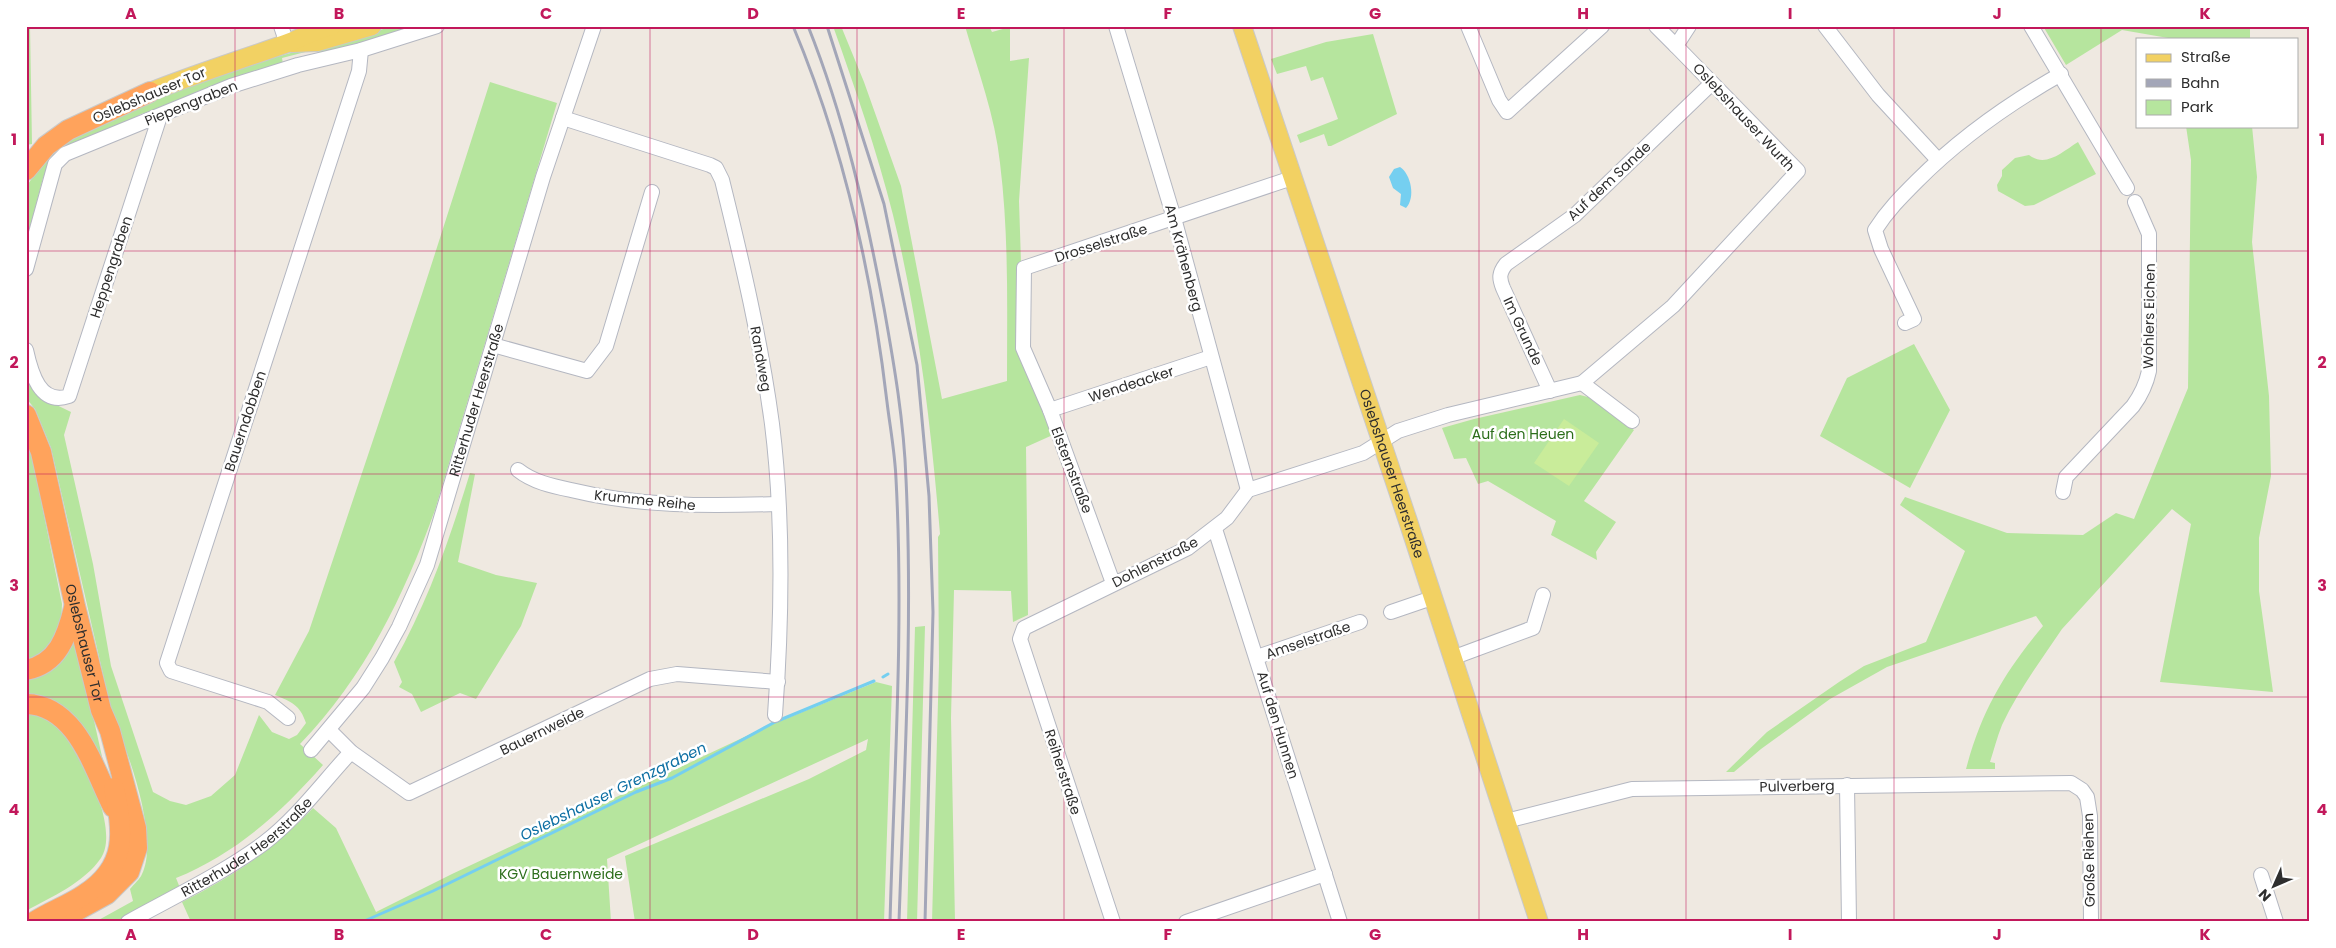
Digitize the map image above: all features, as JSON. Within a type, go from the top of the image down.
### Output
[{"type":"highway","name":"Oslebshauser Tor","points":[[26,170],[46,146],[68,130],[150,92]]},
{"type":"highway","name":"Oslebshauser Tor","points":[[26,415],[41,452],[49,482],[75,606],[101,710],[110,731],[136,828],[137,848],[129,872],[107,894],[59,921]]},
{"type":"highway","points":[[26,670],[51,660],[60,649],[75,606]]},
{"type":"highway","points":[[26,704],[54,712],[71,726],[120,821]]},
{"type":"highway","points":[[34,922],[85,894],[110,872],[118,859],[121,843],[120,821],[102,731],[101,710]]},
{"type":"main road","name":"Oslebshauser Tor","points":[[150,92],[240,58],[287,44],[314,30],[332,26]]},
{"type":"main road","name":"Oslebshauser Tor","points":[[287,44],[317,42],[372,26]]},
{"type":"main road","name":"Oslebshauser Heerstraße","points":[[1242,26],[1539,922]]},
{"type":"street","points":[[281,26],[287,44]]},
{"type":"street","name":"Piepengraben","points":[[26,269],[55,164],[59,157],[231,86],[298,65],[361,50],[437,26]]},
{"type":"street","name":"Ritterhuder Heerstraße","points":[[311,750],[330,730],[382,658],[399,627],[426,565],[543,177],[594,26]]},
{"type":"street","name":"Am Krähenberg","points":[[1116,26],[1174,218],[1248,490]]},
{"type":"street","points":[[1468,26],[1499,100],[1507,112],[1602,26]]},
{"type":"street","name":"Oslebshauser Wurth","points":[[1582,384],[1672,306],[1798,171],[1656,26]]},
{"type":"street","points":[[1676,46],[1689,26]]},
{"type":"street","points":[[1825,26],[1878,96],[1938,160]]},
{"type":"street","points":[[2031,26],[2127,188]]},
{"type":"street","name":"Bauerndobben","points":[[288,718],[268,702],[171,671],[167,663],[359,71],[361,50]]},
{"type":"street","points":[[1905,323],[1914,319],[1881,249],[1875,230],[1886,212],[1938,160],[2003,108],[2060,74]]},
{"type":"street","name":"Auf dem Sande","points":[[1501,271],[1506,264],[1574,216],[1712,83]]},
{"type":"street","name":"Heppengraben","points":[[26,350],[40,389],[47,396],[60,399],[69,396],[160,116]]},
{"type":"street","name":"Randweg","points":[[563,118],[716,168],[722,180],[758,341],[772,425],[778,504],[780,596],[778,682],[775,715]]},
{"type":"street","name":"Drosselstraße","points":[[1024,268],[1292,178]]},
{"type":"street","points":[[493,345],[587,371],[606,346],[652,192]]},
{"type":"street","name":"Wohlers Eichen","points":[[2063,492],[2066,477],[2141,396],[2149,371],[2149,234],[2135,202]]},
{"type":"street","name":"Elsternstraße","points":[[1024,268],[1022,339],[1113,583]]},
{"type":"street","name":"Im Grunde","points":[[1501,271],[1501,283],[1550,392]]},
{"type":"street","name":"Wendeacker","points":[[1050,410],[1211,357]]},
{"type":"street","points":[[1248,490],[1355,456],[1398,431],[1467,410],[1582,384],[1632,421]]},
{"type":"street","name":"Krumme Reihe","points":[[518,470],[529,478],[560,488],[631,502],[689,507],[778,504]]},
{"type":"street","name":"Dohlenstraße","points":[[1029,625],[1188,548],[1227,518],[1248,490]]},
{"type":"street","name":"Auf den Hunnen","points":[[1214,529],[1257,657],[1340,922]]},
{"type":"street","points":[[1452,658],[1533,628],[1543,596]]},
{"type":"street","points":[[1391,612],[1432,598]]},
{"type":"street","name":"Amselstraße","points":[[1257,657],[1360,622]]},
{"type":"street","name":"Reiherstraße","points":[[1029,625],[1024,628],[1020,640],[1113,922]]},
{"type":"street","name":"Bauernweide","points":[[330,730],[351,752],[409,793],[650,679],[677,674],[778,682]]},
{"type":"street","name":"Ritterhuder Heerstraße","points":[[128,922],[212,875],[264,842],[302,806],[351,752]]},
{"type":"street","name":"Pulverberg","points":[[1506,821],[1632,790],[2058,782],[2071,783],[2082,790],[2087,797]]},
{"type":"street","points":[[1847,785],[1849,922]]},
{"type":"street","name":"Große Riehen","points":[[2087,797],[2090,816],[2091,922]]},
{"type":"street","points":[[1186,922],[1325,874]]},
{"type":"street","points":[[2261,875],[2276,922]]},
{"type":"green space","points":[[26,26],[30,26],[32,144],[26,145]]},
{"type":"green space","points":[[395,26],[424,26],[300,60],[299,57],[318,53],[321,45]]},
{"type":"green space","points":[[833,26],[841,26],[864,82],[901,186],[942,399],[1007,381],[1006,244],[998,145],[965,26],[989,26],[992,32],[1010,27],[1010,61],[1029,58],[1019,201],[1021,262],[1020,344],[1055,434],[1026,447],[1028,615],[1013,622],[1011,591],[954,590],[951,718],[955,922],[932,922],[939,664],[938,537],[940,534],[923,374],[910,294],[887,191],[873,143]]},
{"type":"green space","points":[[2043,26],[2250,26],[2250,38],[2168,38],[2122,30],[2066,65]]},
{"type":"green space","points":[[1373,34],[1397,114],[1331,146],[1328,146],[1324,134],[1300,143],[1297,135],[1338,119],[1323,77],[1311,81],[1306,66],[1277,74],[1271,59],[1326,42]]},
{"type":"green space","points":[[312,47],[313,50],[282,58],[283,64],[163,109],[141,114],[50,164],[43,178],[26,242],[26,187],[44,161],[73,135],[149,100],[262,61]]},
{"type":"green space","points":[[490,82],[557,103],[435,510],[423,542],[396,604],[363,664],[323,719],[300,744],[323,765],[291,800],[256,830],[218,857],[176,878],[180,888],[119,922],[95,922],[133,901],[130,889],[141,876],[146,859],[145,819],[128,754],[114,722],[51,448],[35,409],[26,398],[26,361],[38,396],[71,412],[64,435],[93,564],[111,666],[153,792],[170,801],[186,805],[211,796],[235,775],[259,715],[272,732],[289,739],[297,735],[306,723],[295,705],[275,695],[309,631],[422,294]]},
{"type":"green space","points":[[2186,128],[2252,128],[2257,177],[2252,242],[2269,396],[2271,476],[2259,538],[2259,591],[2273,692],[2160,682],[2191,524],[2172,509],[2062,629],[2038,664],[2015,700],[2002,725],[1990,762],[1995,763],[1995,769],[1966,769],[1979,728],[1996,693],[2017,660],[2043,626],[2036,616],[1887,667],[1830,699],[1761,749],[1734,772],[1726,772],[1767,732],[1839,682],[1864,666],[1926,642],[1965,551],[1900,505],[1905,497],[2007,533],[2083,535],[2116,513],[2134,519],[2188,388],[2191,160]]},
{"type":"green space","points":[[2078,142],[2096,174],[2034,205],[2025,206],[1998,191],[1997,185],[2002,176],[2002,170],[2015,158],[2029,155],[2035,159],[2048,159],[2060,154]]},
{"type":"green space","points":[[1914,344],[1950,410],[1910,488],[1820,436],[1847,378]]},
{"type":"green space","name":"Auf den Heuen","points":[[1580,395],[1588,397],[1634,430],[1584,501],[1616,522],[1596,552],[1597,560],[1551,535],[1556,521],[1488,481],[1478,484],[1466,458],[1454,459],[1442,428]]},
{"type":"green space","points":[[1564,419],[1599,443],[1569,486],[1534,463]]},
{"type":"green space","points":[[26,439],[31,451],[62,604],[60,624],[55,640],[44,652],[26,663]]},
{"type":"green space","points":[[470,473],[475,474],[458,562],[496,575],[537,583],[521,626],[476,699],[460,693],[421,712],[412,694],[399,687],[402,682],[394,662],[428,593]]},
{"type":"green space","points":[[73,626],[107,779],[95,757],[26,697],[26,675]]},
{"type":"green space","points":[[925,626],[917,922],[907,922],[915,627]]},
{"type":"green space","name":"KGV Bauernweide","points":[[876,682],[892,686],[884,922],[635,922],[625,856],[809,779],[866,750],[868,739],[607,859],[611,922],[191,922],[182,902],[252,861],[283,837],[313,808],[336,828],[376,912],[452,874],[768,726]]},
{"type":"green space","points":[[26,712],[37,715],[54,725],[75,749],[98,796],[106,831],[105,846],[101,858],[86,875],[66,889],[26,911]]},
{"type":"water","points":[[1400,167],[1407,175],[1411,186],[1411,198],[1406,208],[1400,205],[1401,194],[1393,188],[1389,177],[1394,169]]},
{"type":"waterway","name":"Oslebshauser Grenzgraben","points":[[883,677],[888,674]]},
{"type":"waterway","name":"Oslebshauser Grenzgraben","points":[[362,922],[433,891],[636,792],[672,778],[775,722],[874,681]]},
{"type":"railway","points":[[793,26],[827,117],[853,211],[873,306],[895,460],[899,645],[890,922]]},
{"type":"railway","points":[[808,26],[833,95],[862,200],[888,329],[903,436],[909,590],[899,922]]},
{"type":"railway","points":[[827,26],[884,204],[917,365],[929,496],[933,612],[925,922]]}]
